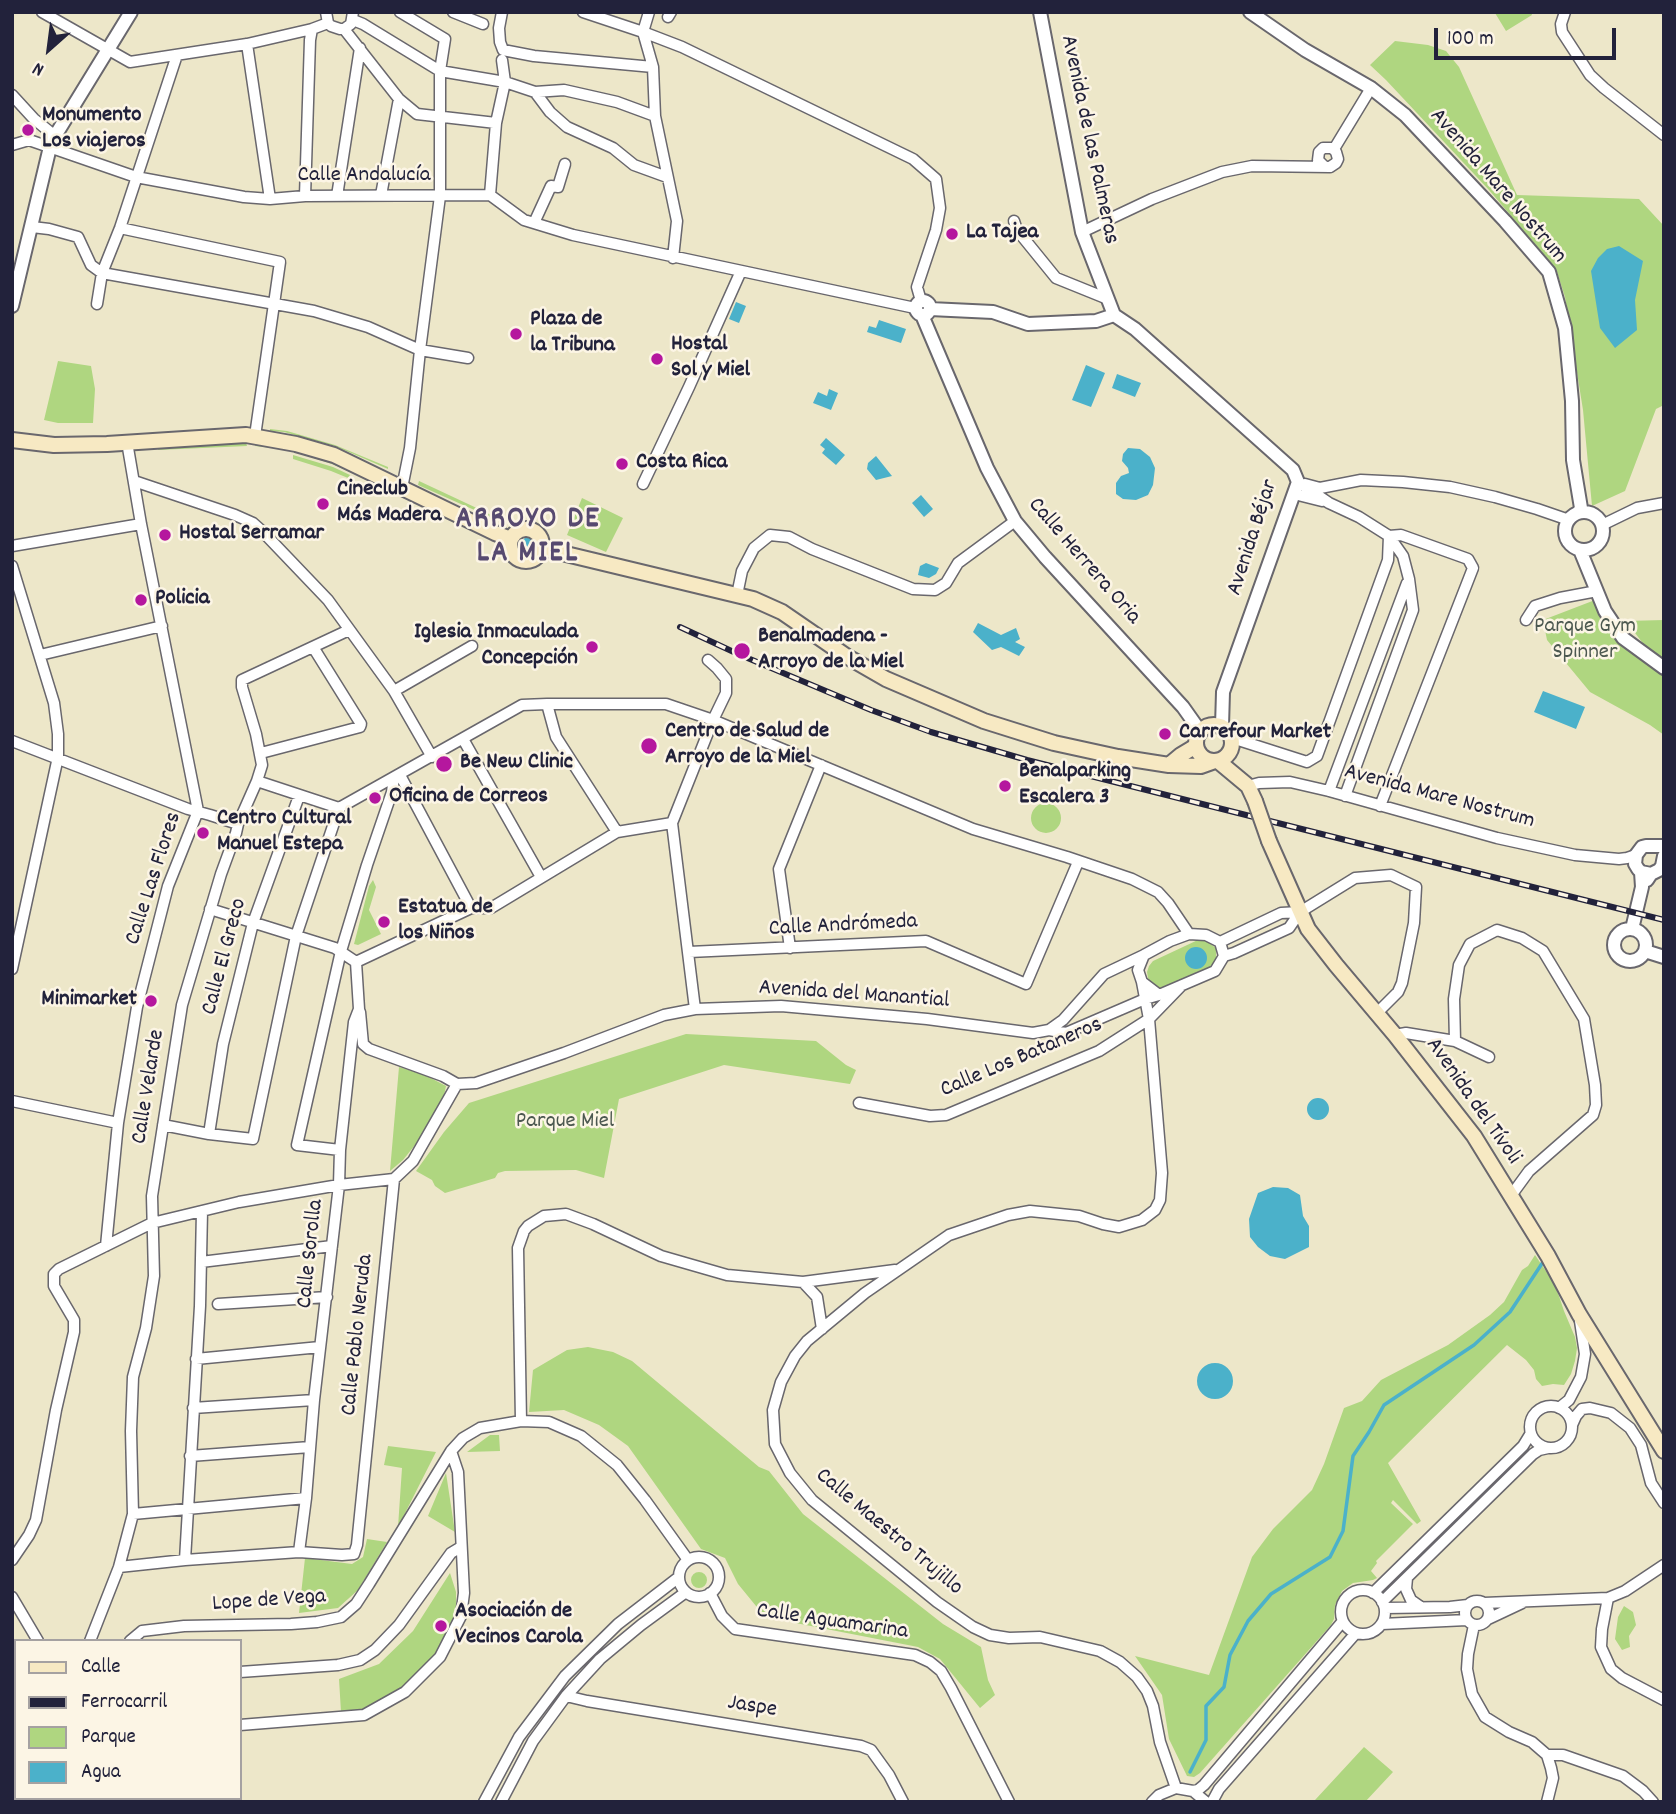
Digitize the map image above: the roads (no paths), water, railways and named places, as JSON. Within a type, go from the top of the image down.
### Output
[{"type":"main road","points":[[16,438],[54,444],[246,435],[296,444],[334,455],[511,539]]},
{"type":"main road","points":[[527,529],[537,534],[541,548],[532,560],[520,560],[510,549],[511,539],[517,531],[527,529]]},
{"type":"main road","points":[[541,548],[753,599],[782,612],[846,656],[886,679],[972,717],[1054,743],[1169,765],[1201,766],[1224,753],[1230,733],[1211,727],[1197,735],[1196,746],[1203,757],[1224,753]]},
{"type":"main road","points":[[1169,765],[1196,746]]},
{"type":"main road","points":[[1224,753],[1246,785]]},
{"type":"main road","name":"Avenida del Tívoli","points":[[1246,785],[1308,929],[1474,1136],[1664,1451]]},
{"type":"street","points":[[42,12],[130,62],[247,44],[312,29],[327,18],[335,29],[344,29],[351,24],[353,16],[440,71],[505,82],[535,92],[564,90],[617,102],[654,116]]},
{"type":"street","points":[[12,306],[53,141],[131,12]]},
{"type":"street","points":[[400,12],[445,38],[440,71],[440,196],[410,449],[402,488]]},
{"type":"street","points":[[453,12],[483,24]]},
{"type":"street","points":[[502,12],[499,28],[503,50],[534,56],[653,67]]},
{"type":"street","points":[[583,12],[682,47],[913,159],[936,179],[939,219],[917,287],[922,308]]},
{"type":"street","points":[[649,12],[643,32],[653,67],[654,116],[677,221],[673,258]]},
{"type":"street","name":"Avenida de las Palmeras","points":[[1040,12],[1082,232],[1114,315]]},
{"type":"street","name":"Avenida Mare Nostrum","points":[[1250,12],[1305,50],[1371,88],[1405,114],[1549,272],[1565,328],[1572,401],[1573,460],[1581,509],[1574,517]]},
{"type":"street","points":[[1565,12],[1561,24],[1562,32],[1590,75],[1664,135]]},
{"type":"street","points":[[305,195],[312,29]]},
{"type":"street","points":[[344,29],[399,99],[416,114],[496,123]]},
{"type":"street","points":[[247,44],[270,199]]},
{"type":"street","points":[[337,196],[359,48]]},
{"type":"street","points":[[97,304],[102,273],[120,228],[177,55]]},
{"type":"street","points":[[502,60],[505,82],[496,123],[489,195],[524,219],[573,235],[673,258],[922,308],[993,312],[1028,324],[1096,321],[1114,315]]},
{"type":"street","points":[[1334,149],[1371,88]]},
{"type":"street","points":[[535,92],[550,112],[567,127],[613,148],[634,166],[667,177]]},
{"type":"street","points":[[12,94],[53,141]]},
{"type":"street","points":[[381,195],[399,99]]},
{"type":"street","points":[[12,145],[29,140],[53,141]]},
{"type":"street","name":"Calle Andalucía","points":[[53,141],[136,177],[244,197],[270,199],[305,195],[489,195]]},
{"type":"street","points":[[1082,232],[1222,172],[1252,166],[1306,168],[1330,167],[1336,163],[1338,155],[1334,149],[1323,148],[1306,168]]},
{"type":"street","points":[[1318,156],[1319,162],[1324,166]]},
{"type":"street","points":[[534,223],[551,186],[558,187],[565,164]]},
{"type":"street","points":[[1014,221],[1017,229],[1056,278],[1108,299]]},
{"type":"street","points":[[32,227],[78,237],[91,265],[102,273],[314,311],[368,327],[420,350],[468,358]]},
{"type":"street","points":[[120,228],[280,262],[255,436]]},
{"type":"street","points":[[643,484],[741,271]]},
{"type":"street","name":"Calle Herrera Oria","points":[[922,308],[987,468],[1015,521],[1183,706],[1211,727]]},
{"type":"street","name":"Avenida Béjar","points":[[1114,315],[1135,329],[1293,470],[1296,488],[1211,727]]},
{"type":"street","name":"Calle Las Flores","points":[[106,1246],[118,1123],[137,1007],[168,886],[198,811],[127,442]]},
{"type":"street","points":[[1296,488],[1320,488],[1361,480],[1403,482],[1450,487],[1574,517],[1590,513],[1602,525],[1603,537],[1596,546],[1580,550]]},
{"type":"street","points":[[134,481],[253,523],[328,600],[394,691],[432,757]]},
{"type":"street","points":[[1296,488],[1359,517],[1389,536],[1403,556],[1409,579],[1413,610],[1346,796]]},
{"type":"street","points":[[1602,525],[1637,508],[1664,503]]},
{"type":"street","points":[[1574,517],[1565,532],[1566,538],[1580,550],[1605,611],[1623,638],[1664,668]]},
{"type":"street","points":[[737,595],[742,571],[754,548],[770,535],[789,537],[812,549],[913,589],[935,590],[946,583],[958,563],[1015,521]]},
{"type":"street","points":[[12,546],[141,524]]},
{"type":"street","points":[[1224,753],[1307,762],[1317,756],[1388,560],[1389,536]]},
{"type":"street","points":[[1380,806],[1473,568],[1468,559],[1401,536],[1389,536]]},
{"type":"street","points":[[12,566],[54,703],[58,734],[58,757],[12,969]]},
{"type":"street","points":[[1329,791],[1409,579]]},
{"type":"street","points":[[1526,620],[1535,606],[1597,591]]},
{"type":"street","points":[[40,655],[162,626]]},
{"type":"street","points":[[1390,630],[1399,626],[1404,634]]},
{"type":"street","points":[[261,753],[360,727],[361,724],[313,647],[349,630]]},
{"type":"street","points":[[394,691],[472,646]]},
{"type":"street","name":"Calle Velarde","points":[[118,1567],[133,1514],[133,1377],[146,1328],[154,1276],[152,1196],[182,1005],[220,874],[237,824],[262,765],[242,680],[313,647]]},
{"type":"street","points":[[695,1009],[672,823],[726,693],[726,679],[708,660]]},
{"type":"street","points":[[547,704],[556,737],[617,832]]},
{"type":"street","points":[[163,1125],[253,1139],[296,936],[339,808],[522,705],[666,704],[713,720],[973,829],[1132,879],[1158,892],[1189,934]]},
{"type":"street","points":[[463,739],[541,877]]},
{"type":"street","points":[[12,741],[188,810],[237,824]]},
{"type":"street","points":[[1343,755],[1349,763],[1358,762]]},
{"type":"street","points":[[790,948],[779,869],[821,765]]},
{"type":"street","points":[[397,777],[471,908]]},
{"type":"street","points":[[340,1150],[297,1145],[341,951],[397,777]]},
{"type":"street","points":[[257,781],[339,808]]},
{"type":"street","name":"Avenida Mare Nostrum","points":[[1246,785],[1290,782],[1497,838],[1575,855],[1619,859],[1636,855]]},
{"type":"street","name":"Calle El Greco","points":[[209,1134],[223,1044],[253,923],[299,796]]},
{"type":"street","points":[[210,909],[335,948],[356,962],[471,908],[491,908],[617,832],[672,823]]},
{"type":"street","points":[[1642,847],[1662,852],[1662,866],[1656,873],[1643,872],[1635,864],[1636,855],[1642,847]]},
{"type":"street","name":"Avenida Mare Nostrum","points":[[1619,859],[1643,872]]},
{"type":"street","name":"Calle Andrómeda","points":[[689,953],[926,941],[1026,984],[1078,862]]},
{"type":"street","points":[[1632,929],[1643,872]]},
{"type":"street","points":[[1220,942],[1281,913],[1300,912],[1355,878],[1391,875],[1416,887],[1414,923],[1402,983],[1398,992],[1377,1013]]},
{"type":"street","name":"Avenida del Manantial","points":[[457,1084],[476,1083],[664,1015],[695,1009],[781,1006],[927,1019],[1033,1033],[1049,1030],[1066,1033],[1215,971],[1224,956],[1289,928],[1300,912]]},
{"type":"street","points":[[1455,1041],[1454,999],[1459,965],[1471,944],[1497,930],[1522,938],[1543,951],[1584,1019],[1595,1085],[1596,1105],[1592,1115],[1529,1171],[1510,1197]]},
{"type":"street","points":[[1637,930],[1646,941],[1645,951],[1638,959],[1627,961],[1617,956],[1614,939],[1621,931],[1637,930]]},
{"type":"street","points":[[1049,1030],[1063,1020],[1104,974],[1170,941],[1189,934],[1206,934],[1220,942],[1224,956]]},
{"type":"street","points":[[1645,951],[1664,957]]},
{"type":"street","points":[[1144,955],[1138,970],[1142,982],[1160,995]]},
{"type":"street","name":"Calle Sorolla","points":[[299,1552],[354,1022],[359,1009],[356,962]]},
{"type":"street","name":"Calle Maestro Trujillo","points":[[1142,982],[1149,1019],[1162,1173],[1160,1200],[1155,1210],[1143,1220],[1119,1227],[1079,1216],[1030,1211],[1007,1215],[949,1235],[848,1306],[807,1341],[780,1382],[773,1410],[775,1444],[790,1473],[812,1500],[937,1602],[973,1627],[990,1635],[1009,1638],[1040,1637],[1100,1651],[1121,1662],[1137,1676],[1153,1706],[1160,1742],[1176,1788]]},
{"type":"street","name":"Calle Los Bataneros","points":[[859,1103],[930,1115],[946,1115],[1099,1051],[1149,1019],[1182,985]]},
{"type":"street","points":[[12,1560],[36,1520],[66,1360],[74,1332],[74,1320],[54,1286],[54,1274],[152,1223],[239,1202],[339,1185],[394,1179],[412,1161],[457,1084],[443,1076],[369,1049],[363,1044],[359,1009]]},
{"type":"street","points":[[1395,1035],[1406,1033],[1455,1041],[1489,1056]]},
{"type":"street","points":[[12,1101],[118,1123]]},
{"type":"street","name":"Calle Pablo Neruda","points":[[299,1552],[354,1554],[357,1545],[394,1179]]},
{"type":"street","points":[[185,1560],[202,1211]]},
{"type":"street","points":[[521,1421],[518,1248],[528,1226],[544,1216],[566,1214],[661,1256],[727,1275],[803,1282],[899,1269]]},
{"type":"street","points":[[201,1262],[332,1246]]},
{"type":"street","points":[[803,1282],[817,1297],[821,1329]]},
{"type":"street","points":[[218,1304],[327,1297]]},
{"type":"street","points":[[1559,1408],[1569,1400],[1583,1369],[1584,1344],[1579,1314]]},
{"type":"street","points":[[196,1359],[320,1347]]},
{"type":"street","points":[[193,1408],[314,1400]]},
{"type":"street","points":[[1373,1593],[1523,1446],[1531,1433],[1535,1414],[1546,1407],[1559,1408],[1568,1414],[1572,1431],[1566,1442],[1534,1454],[1407,1578],[1384,1605]]},
{"type":"street","points":[[1572,1425],[1582,1409],[1590,1408],[1611,1413],[1630,1429],[1641,1445],[1651,1483],[1664,1503]]},
{"type":"street","points":[[242,1725],[364,1715],[405,1692],[440,1657],[461,1616],[464,1593],[458,1472],[451,1451],[463,1438],[480,1428],[521,1421],[549,1422],[581,1436],[617,1465],[646,1500],[688,1560]]},
{"type":"street","points":[[1531,1433],[1537,1443],[1548,1448]]},
{"type":"street","points":[[190,1456],[310,1447]]},
{"type":"street","name":"Lope de Vega","points":[[132,1639],[142,1631],[184,1626],[291,1624],[317,1622],[341,1616],[356,1604],[363,1594],[451,1451]]},
{"type":"street","points":[[133,1514],[306,1498]]},
{"type":"street","points":[[242,1672],[338,1665],[360,1660],[375,1650],[399,1625],[451,1553],[461,1547]]},
{"type":"street","points":[[91,1639],[118,1567],[299,1552]]},
{"type":"street","points":[[702,1557],[715,1566],[718,1581],[710,1592],[703,1596],[686,1592],[679,1582],[680,1570],[688,1560],[702,1557]]},
{"type":"street","points":[[1384,1605],[1421,1607],[1468,1605],[1474,1601],[1484,1603],[1608,1598],[1625,1591],[1664,1565]]},
{"type":"street","points":[[484,1802],[519,1737],[565,1676],[618,1624],[679,1577]]},
{"type":"street","points":[[1407,1578],[1406,1589],[1411,1600],[1421,1607]]},
{"type":"street","points":[[1382,1624],[1384,1605],[1373,1593],[1360,1591],[1348,1596],[1342,1608],[1343,1621],[1356,1633],[1370,1633],[1382,1624],[1482,1624],[1526,1601]]},
{"type":"street","points":[[501,1802],[534,1741],[566,1696],[600,1658],[686,1592]]},
{"type":"street","name":"Calle Aguamarina","points":[[710,1592],[722,1616],[735,1629],[915,1655],[930,1662],[941,1671],[951,1688],[1009,1802]]},
{"type":"street","points":[[12,1597],[37,1639]]},
{"type":"street","points":[[1608,1598],[1601,1647],[1611,1669],[1622,1678],[1664,1700]]},
{"type":"street","points":[[1484,1603],[1489,1609],[1488,1619]]},
{"type":"street","points":[[1468,1605],[1465,1612],[1470,1622],[1468,1669],[1472,1695],[1485,1717],[1532,1742],[1547,1755],[1553,1778],[1547,1802]]},
{"type":"street","points":[[1152,1802],[1159,1795],[1176,1788],[1193,1791],[1204,1785],[1343,1621]]},
{"type":"street","points":[[1212,1802],[1219,1789],[1356,1633]]},
{"type":"street","name":"Jaspe","points":[[566,1696],[861,1746],[871,1750],[889,1775],[903,1802]]},
{"type":"street","points":[[1547,1755],[1563,1755],[1623,1776],[1653,1802]]},
{"type":"street","points":[[1193,1791],[1206,1802]]},
{"type":"water","points":[[1619,246],[1643,261],[1635,300],[1637,330],[1615,348],[1600,328],[1591,271],[1607,249]]},
{"type":"water","points":[[736,302],[746,306],[739,323],[729,319]]},
{"type":"water","points":[[879,320],[906,329],[901,343],[867,332],[869,326],[876,328]]},
{"type":"water","points":[[1086,365],[1105,373],[1091,407],[1072,400]]},
{"type":"water","points":[[1117,374],[1141,383],[1135,397],[1112,388]]},
{"type":"water","points":[[829,389],[838,393],[831,410],[813,403],[818,392],[827,396]]},
{"type":"water","points":[[826,438],[845,455],[836,465],[822,453],[825,449],[820,445]]},
{"type":"water","points":[[1128,448],[1140,449],[1150,457],[1155,468],[1153,485],[1148,495],[1136,500],[1123,499],[1116,494],[1116,483],[1121,476],[1129,473],[1122,461]]},
{"type":"water","points":[[876,456],[892,476],[876,480],[867,469],[868,463]]},
{"type":"water","points":[[921,495],[933,509],[924,517],[912,503]]},
{"type":"water","points":[[529,537],[535,539],[535,551],[529,553],[523,551],[521,545],[523,539]]},
{"type":"water","points":[[926,563],[939,568],[936,574],[929,578],[918,575],[920,566]]},
{"type":"water","points":[[978,623],[1001,635],[1016,628],[1020,639],[1015,642],[1025,647],[1019,656],[1001,647],[992,650],[973,632]]},
{"type":"water","points":[[1543,691],[1585,707],[1576,729],[1534,712]]},
{"type":"water","points":[[1196,947],[1204,950],[1207,958],[1204,966],[1196,969],[1188,966],[1185,958],[1188,950]]},
{"type":"water","points":[[1318,1098],[1326,1101],[1329,1109],[1326,1117],[1318,1120],[1310,1117],[1307,1109],[1310,1101]]},
{"type":"water","points":[[1273,1187],[1288,1188],[1300,1195],[1303,1216],[1309,1226],[1309,1247],[1285,1259],[1270,1256],[1250,1237],[1249,1219],[1258,1193]]},
{"type":"water","points":[[1215,1363],[1228,1368],[1233,1381],[1228,1394],[1215,1399],[1202,1394],[1197,1381],[1202,1368]]},
{"type":"waterway","points":[[1190,1772],[1206,1740],[1206,1706],[1224,1687],[1230,1655],[1248,1621],[1271,1594],[1330,1557],[1343,1531],[1353,1456],[1384,1405],[1474,1345],[1510,1312],[1543,1262]]},
{"type":"railway","points":[[680,627],[871,710],[931,732],[1027,760],[1664,920]]},
{"type":"place","name":"Monumento Los viajeros","points":[[28,130]]},
{"type":"place","name":"La Tajea","points":[[952,234]]},
{"type":"place","name":"Plaza de la Tribuna","points":[[516,334]]},
{"type":"place","name":"Hostal Sol y Miel","points":[[657,359]]},
{"type":"place","name":"Costa Rica","points":[[622,464]]},
{"type":"place","name":"Cineclub Más Madera","points":[[323,504]]},
{"type":"place","name":"Hostal Serramar","points":[[165,535]]},
{"type":"place","name":"Policia","points":[[141,600]]},
{"type":"place","name":"Iglesia Inmaculada Concepción","points":[[592,647]]},
{"type":"place","name":"Benalmadena - Arroyo de la Miel","points":[[742,651]]},
{"type":"place","name":"Carrefour Market","points":[[1165,734]]},
{"type":"place","name":"Centro de Salud de Arroyo de la Miel","points":[[649,746]]},
{"type":"place","name":"Be New Clinic","points":[[444,764]]},
{"type":"place","name":"Benalparking Escalera 3","points":[[1005,786]]},
{"type":"place","name":"Oficina de Correos","points":[[375,798]]},
{"type":"place","name":"Centro Cultural Manuel Estepa","points":[[203,833]]},
{"type":"place","name":"Estatua de los Niños","points":[[384,922]]},
{"type":"place","name":"Minimarket","points":[[151,1001]]},
{"type":"place","name":"Asociación de Vecinos Carola","points":[[441,1626]]},
{"type":"district","name":"ARROYO DE LA MIEL","points":[[528,539]]},
{"type":"park label","name":"Parque Gym Spinner","points":[[1585,641]]},
{"type":"park label","name":"Parque Miel","points":[[565,1123]]}]
